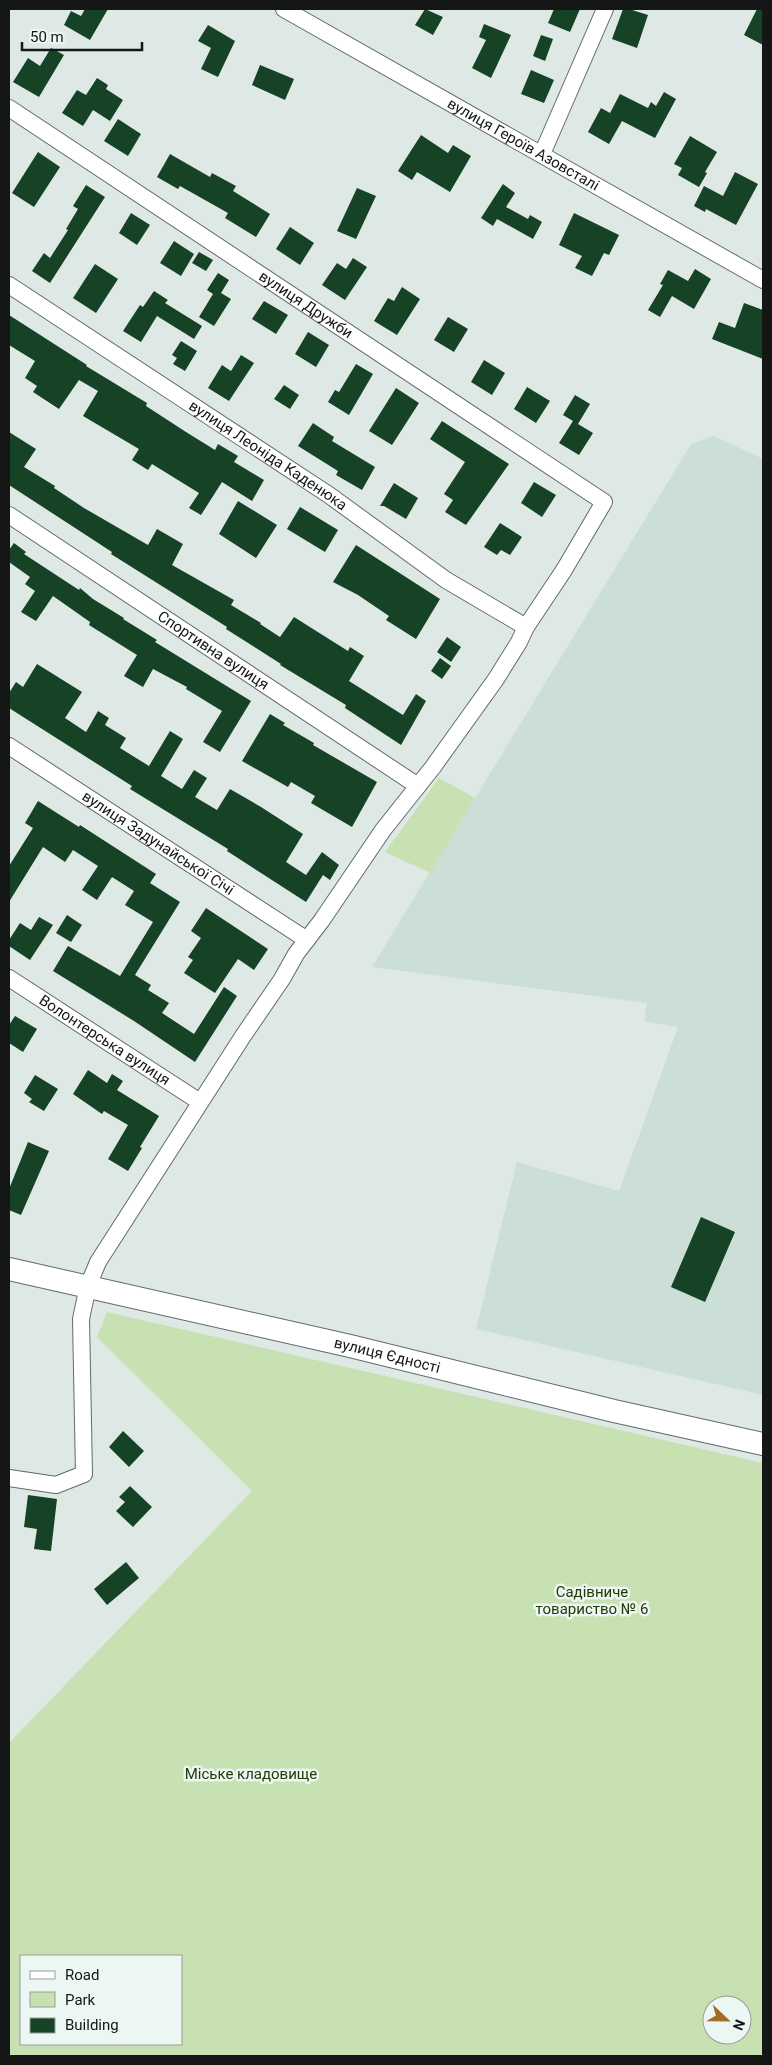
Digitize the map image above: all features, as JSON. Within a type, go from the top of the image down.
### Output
[{"type":"main road","name":"вулиця Єдності","points":[[9,1269],[350,1346],[614,1412],[763,1444]]},
{"type":"street","name":"вулиця Героїв Азовсталі","points":[[284,9],[763,280]]},
{"type":"street","points":[[542,154],[605,9]]},
{"type":"street","name":"вулиця Дружби","points":[[9,108],[604,502],[583,539],[526,627]]},
{"type":"street","name":"вулиця Леоніда Каденюка","points":[[9,284],[329,495],[446,580],[526,627]]},
{"type":"street","name":"Спортивна вулиця","points":[[9,515],[418,786]]},
{"type":"street","points":[[9,1478],[56,1484],[84,1474],[81,1319],[88,1286],[98,1262],[200,1102],[307,940],[383,830],[418,786],[496,679],[514,651],[526,627]]},
{"type":"street","name":"вулиця Задунайської Січі","points":[[9,746],[307,940]]},
{"type":"street","name":"Волонтерська вулиця","points":[[9,978],[200,1102]]},
{"type":"shaded area","points":[[714,436],[763,459],[763,1395],[476,1329],[517,1162],[619,1191],[678,1027],[644,1021],[647,1003],[372,967],[691,444]]},
{"type":"green space","points":[[439,778],[475,798],[430,873],[385,852]]},
{"type":"green space","points":[[107,1312],[763,1463],[763,2056],[9,2056],[9,1743],[252,1491],[97,1337]]},
{"type":"building","points":[[85,9],[108,9],[90,40],[64,25],[71,11],[81,16]]},
{"type":"building","points":[[425,9],[443,17],[433,35],[415,25]]},
{"type":"building","points":[[554,9],[580,9],[570,32],[548,23]]},
{"type":"building","points":[[623,9],[648,15],[637,48],[612,39]]},
{"type":"building","points":[[757,9],[763,9],[763,45],[744,35]]},
{"type":"building","points":[[484,24],[511,35],[491,78],[472,68],[486,40],[479,37]]},
{"type":"building","points":[[208,25],[235,41],[218,77],[201,69],[211,48],[198,41]]},
{"type":"building","points":[[541,35],[553,39],[545,61],[533,56]]},
{"type":"building","points":[[51,48],[64,55],[39,97],[13,82],[28,58],[40,66]]},
{"type":"building","points":[[260,65],[294,79],[285,100],[252,85]]},
{"type":"building","points":[[531,70],[554,80],[544,103],[521,94]]},
{"type":"building","points":[[97,78],[108,85],[106,89],[123,100],[110,121],[93,110],[83,126],[62,113],[77,90],[86,95]]},
{"type":"building","points":[[664,92],[676,99],[655,138],[622,121],[609,144],[588,132],[601,108],[610,113],[620,94],[648,108],[651,102],[656,106]]},
{"type":"building","points":[[118,119],[141,134],[128,156],[104,141]]},
{"type":"building","points":[[421,135],[448,153],[453,145],[471,156],[450,192],[417,172],[412,180],[398,171]]},
{"type":"building","points":[[690,136],[717,152],[705,172],[707,173],[699,187],[678,175],[682,168],[674,164]]},
{"type":"building","points":[[38,152],[60,167],[34,207],[12,193]]},
{"type":"building","points":[[170,154],[210,177],[212,173],[236,186],[233,191],[270,214],[256,237],[225,218],[228,213],[180,186],[178,189],[157,177]]},
{"type":"building","points":[[735,172],[758,184],[736,225],[706,209],[705,212],[694,206],[704,186],[723,196]]},
{"type":"building","points":[[503,184],[515,193],[506,207],[528,219],[530,215],[542,222],[533,239],[497,219],[493,226],[481,218]]},
{"type":"building","points":[[86,185],[105,197],[50,283],[32,271],[44,253],[50,258],[68,230],[66,229],[78,209],[73,206]]},
{"type":"building","points":[[357,188],[376,196],[356,239],[337,231]]},
{"type":"building","points":[[131,213],[150,225],[137,245],[119,233]]},
{"type":"building","points":[[574,213],[619,235],[609,255],[604,253],[592,276],[575,268],[582,256],[559,245]]},
{"type":"building","points":[[290,227],[314,243],[300,265],[276,249]]},
{"type":"building","points":[[174,241],[194,254],[181,276],[160,263]]},
{"type":"building","points":[[199,252],[213,260],[206,271],[192,263]]},
{"type":"building","points":[[353,258],[367,267],[345,300],[322,285],[337,263],[346,269]]},
{"type":"building","points":[[95,264],[118,279],[96,313],[73,298]]},
{"type":"building","points":[[695,269],[711,279],[694,309],[672,296],[660,317],[648,310],[663,285],[660,284],[668,270],[688,281]]},
{"type":"building","points":[[218,273],[229,280],[221,293],[231,299],[214,326],[199,317],[213,294],[207,290]]},
{"type":"building","points":[[402,287],[420,299],[397,335],[374,321],[388,298],[394,301]]},
{"type":"building","points":[[154,291],[168,300],[165,303],[202,326],[194,339],[157,316],[141,342],[123,331],[140,305],[143,307]]},
{"type":"building","points":[[264,301],[288,315],[276,334],[252,319]]},
{"type":"building","points":[[744,303],[763,310],[763,359],[712,339],[719,322],[735,328]]},
{"type":"building","points":[[9,315],[86,366],[147,403],[146,406],[215,450],[218,444],[238,456],[234,462],[264,480],[252,501],[222,482],[201,515],[189,508],[199,493],[152,464],[148,470],[132,460],[139,449],[83,416],[98,391],[79,380],[59,409],[33,392],[37,386],[25,378],[35,361],[9,345]]},
{"type":"building","points":[[448,317],[468,329],[454,352],[434,340]]},
{"type":"building","points":[[308,332],[329,345],[316,367],[295,354]]},
{"type":"building","points":[[181,341],[197,351],[185,371],[173,364],[177,358],[172,355]]},
{"type":"building","points":[[241,355],[254,363],[229,401],[208,388],[222,365],[231,371]]},
{"type":"building","points":[[484,360],[505,373],[492,395],[471,382]]},
{"type":"building","points":[[356,364],[373,374],[349,415],[328,402],[335,390],[339,392]]},
{"type":"building","points":[[284,385],[299,395],[290,409],[274,399]]},
{"type":"building","points":[[527,387],[550,401],[536,423],[514,409]]},
{"type":"building","points":[[396,388],[419,403],[392,445],[369,431]]},
{"type":"building","points":[[575,395],[590,404],[578,424],[593,433],[579,455],[559,443],[573,421],[563,415]]},
{"type":"building","points":[[442,421],[509,464],[466,525],[445,512],[453,500],[444,494],[465,462],[430,439]]},
{"type":"building","points":[[313,423],[334,437],[332,441],[375,467],[362,490],[336,475],[338,471],[298,446]]},
{"type":"building","points":[[9,432],[36,449],[24,467],[55,486],[54,488],[84,508],[148,545],[157,529],[183,544],[172,565],[234,600],[231,605],[280,637],[294,617],[348,651],[350,647],[364,656],[349,681],[403,715],[416,694],[426,701],[401,745],[345,708],[346,705],[280,665],[226,629],[227,627],[111,554],[112,552],[9,485]]},
{"type":"building","points":[[534,482],[556,495],[542,517],[521,503]]},
{"type":"building","points":[[394,483],[418,498],[406,519],[384,506],[380,506]]},
{"type":"building","points":[[238,501],[277,525],[256,558],[219,534]]},
{"type":"building","points":[[300,507],[338,530],[325,552],[287,529]]},
{"type":"building","points":[[500,523],[522,537],[510,555],[501,550],[497,555],[484,547]]},
{"type":"building","points":[[14,543],[26,552],[24,554],[79,590],[80,588],[93,599],[157,640],[155,642],[251,701],[220,752],[203,742],[222,711],[186,689],[187,687],[153,669],[143,687],[124,676],[137,655],[89,625],[90,622],[53,596],[36,621],[21,612],[35,591],[25,584],[30,577],[9,562],[9,550]]},
{"type":"building","points":[[356,545],[440,599],[416,639],[386,620],[389,616],[358,595],[333,582]]},
{"type":"building","points":[[447,637],[461,647],[451,662],[437,652]]},
{"type":"building","points":[[440,658],[451,666],[442,679],[431,671]]},
{"type":"building","points":[[37,664],[82,692],[65,718],[86,732],[98,711],[109,718],[105,725],[126,738],[120,748],[149,766],[170,731],[183,739],[161,776],[182,789],[194,770],[207,778],[195,797],[217,810],[230,789],[261,807],[303,834],[286,862],[306,875],[322,852],[339,865],[330,880],[323,875],[306,902],[227,851],[228,849],[130,789],[132,786],[9,708],[9,693],[16,682],[23,687]]},
{"type":"building","points":[[270,714],[285,723],[283,725],[314,743],[313,745],[377,782],[352,827],[311,803],[315,796],[291,782],[288,787],[242,761]]},
{"type":"building","points":[[38,801],[79,827],[80,825],[156,874],[150,883],[180,902],[135,975],[151,985],[148,990],[169,1003],[162,1013],[194,1034],[224,987],[237,996],[195,1062],[134,1021],[53,971],[68,946],[120,976],[153,922],[125,905],[134,891],[112,877],[97,900],[82,890],[98,866],[73,850],[65,862],[43,847],[9,902],[9,866],[33,828],[25,823]]},
{"type":"building","points":[[206,908],[268,949],[254,970],[238,959],[215,993],[184,973],[193,960],[188,957],[201,938],[191,931]]},
{"type":"building","points":[[67,915],[82,925],[71,942],[56,933]]},
{"type":"building","points":[[39,917],[53,925],[30,960],[9,946],[9,940],[20,923],[31,930]]},
{"type":"building","points":[[15,1016],[37,1029],[23,1052],[9,1043],[9,1025]]},
{"type":"building","points":[[88,1070],[107,1083],[112,1074],[123,1081],[117,1090],[159,1116],[128,1171],[108,1159],[128,1125],[104,1111],[102,1114],[73,1094]]},
{"type":"building","points":[[35,1075],[58,1089],[44,1111],[29,1102],[32,1099],[24,1093]]},
{"type":"building","points":[[28,1142],[49,1151],[21,1215],[9,1210],[9,1189]]},
{"type":"building","points":[[701,1217],[735,1232],[705,1302],[671,1287]]},
{"type":"building","points":[[123,1431],[144,1451],[129,1467],[109,1447]]},
{"type":"building","points":[[130,1486],[152,1507],[133,1527],[116,1511],[125,1502],[119,1497]]},
{"type":"building","points":[[28,1495],[57,1499],[51,1551],[34,1549],[37,1529],[24,1527]]},
{"type":"building","points":[[126,1562],[139,1578],[107,1605],[94,1589]]},
{"type":"park label","name":"Садівниче товариство № 6","points":[[592,1600]]},
{"type":"park label","name":"Міське кладовище","points":[[251,1774]]}]
